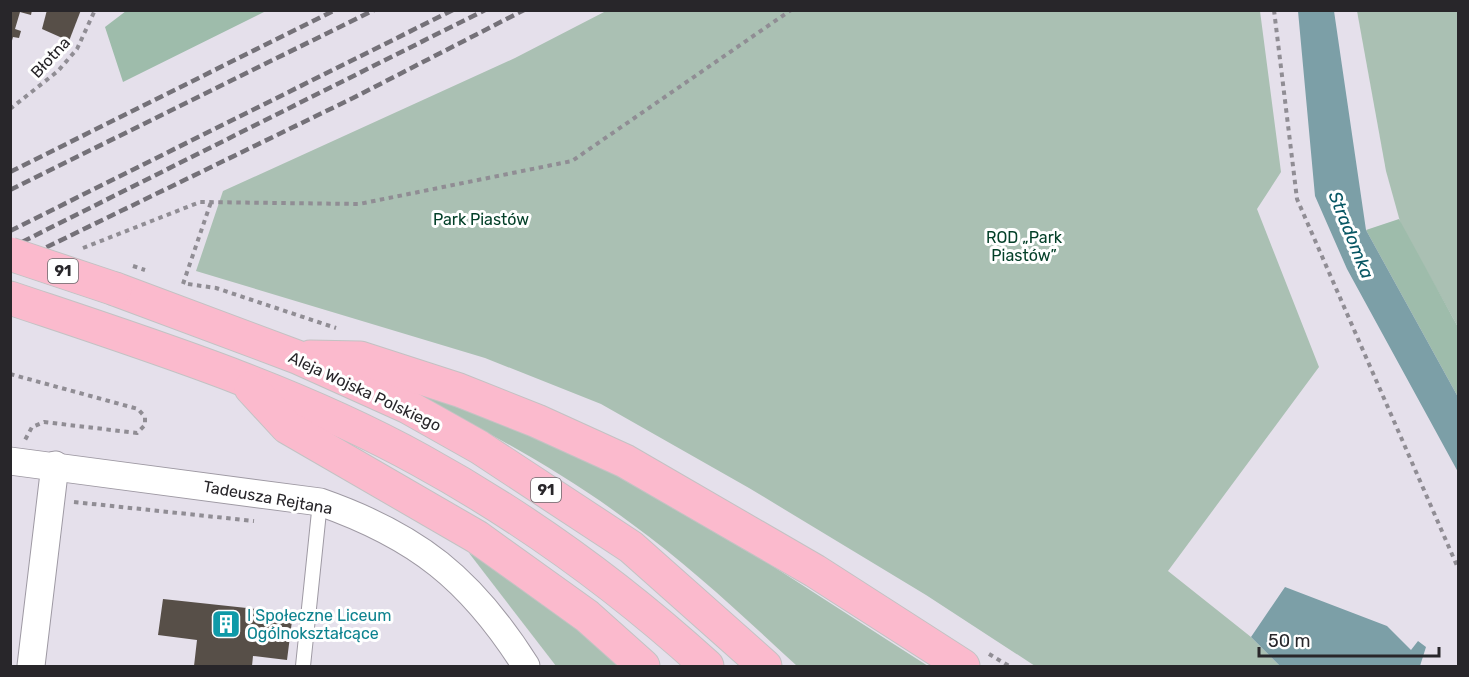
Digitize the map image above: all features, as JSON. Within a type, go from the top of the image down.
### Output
[{"type":"main road","name":"Aleja Wojska Polskiego","points":[[10,254],[116,289],[297,357],[408,407],[479,447],[631,547],[765,666]]},
{"type":"main road","name":"91","points":[[10,298],[246,382],[332,417],[419,459],[524,522],[648,615],[707,666]]},
{"type":"main road","points":[[297,357],[360,358],[459,390],[625,461],[806,565],[963,666]]},
{"type":"main road","points":[[246,382],[287,428],[477,537],[586,616],[643,666]]},
{"type":"street","name":"Tadeusza Rejtana","points":[[18,452],[56,465],[320,502],[358,516],[393,532],[452,573],[504,631],[526,666]]},
{"type":"street","points":[[31,666],[56,465]]},
{"type":"lane","points":[[303,666],[320,502]]},
{"type":"path","name":"Błotna","points":[[10,109],[58,70],[77,49],[95,10]]},
{"type":"path","points":[[73,253],[200,202],[359,204],[572,161],[791,10]]},
{"type":"path","points":[[1274,10],[1297,199],[1458,568]]},
{"type":"path","points":[[183,284],[212,202]]},
{"type":"path","points":[[10,375],[138,409],[146,417],[145,425],[137,433],[44,422],[32,427],[18,452]]},
{"type":"path","points":[[51,499],[259,522]]},
{"type":"green space","points":[[126,11],[266,11],[123,82],[105,27]]},
{"type":"green space","name":"ROD „Park Piastów”","points":[[606,11],[1260,11],[1281,172],[1257,209],[1319,367],[1168,571],[1251,637],[1280,666],[1035,666],[926,595],[749,488],[601,404],[485,358],[196,271],[223,191],[515,58]]},
{"type":"green space","points":[[1357,11],[1458,11],[1458,327],[1401,225],[1386,171]]},
{"type":"green space","points":[[1399,219],[1458,327],[1458,397],[1366,230]]},
{"type":"green space","points":[[389,382],[539,440],[632,483],[719,532],[928,666],[797,666],[696,575],[654,540],[604,504],[514,447]]},
{"type":"green space","points":[[469,553],[532,589],[626,666],[556,666]]},
{"type":"water","name":"Stradomka","points":[[1298,11],[1334,11],[1366,230],[1458,397],[1458,472],[1347,269],[1315,196]]},
{"type":"water","points":[[1285,587],[1387,626],[1411,650],[1418,641],[1426,647],[1420,666],[1280,666],[1251,637]]},
{"type":"building","points":[[10,10],[32,10],[31,15],[20,12],[15,29],[21,31],[19,38],[13,37],[11,44]]},
{"type":"building","points":[[47,10],[81,10],[69,41],[42,29]]},
{"type":"building","name":"I Społeczne Liceum Ogólnokształcące","points":[[163,599],[293,613],[287,660],[253,656],[252,666],[194,666],[197,640],[158,635]]},
{"type":"railway","points":[[10,172],[335,10]]},
{"type":"railway","points":[[10,190],[374,10]]},
{"type":"railway","points":[[10,231],[453,10]]},
{"type":"railway","points":[[10,248],[485,10]]},
{"type":"railway","points":[[10,265],[353,98],[524,10]]},
{"type":"place","name":"I Społeczne Liceum Ogólnokształcące","points":[[226,624]]},
{"type":"park label","name":"Park Piastów","points":[[481,219]]}]
